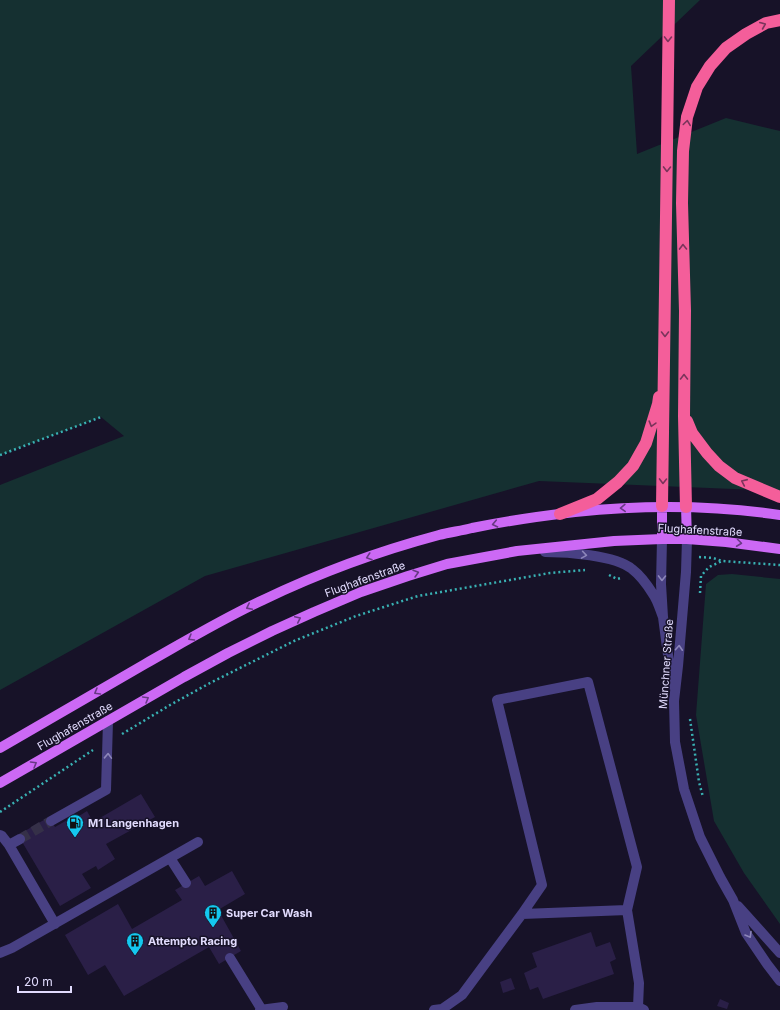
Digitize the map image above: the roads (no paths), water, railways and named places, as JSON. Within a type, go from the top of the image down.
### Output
[{"type":"highway","points":[[662,506],[669,0]]},
{"type":"highway","points":[[686,507],[684,416],[685,311],[682,204],[683,152],[687,117],[697,87],[710,66],[726,48],[746,34],[766,23],[780,20]]},
{"type":"highway","points":[[560,514],[597,499],[618,482],[633,466],[646,443],[658,404],[665,358]]},
{"type":"highway","points":[[684,416],[692,433],[719,466],[735,478],[780,496]]},
{"type":"main road","name":"Flughafenstraße","points":[[0,748],[215,624],[262,600],[305,581],[389,550],[441,535],[512,520],[612,508],[662,506],[686,507],[736,510],[780,516]]},
{"type":"main road","points":[[662,506],[662,539]]},
{"type":"main road","points":[[686,507],[687,539]]},
{"type":"main road","name":"Flughafenstraße","points":[[0,783],[184,677],[272,631],[361,592],[448,564],[517,551],[614,541],[687,539],[780,549]]},
{"type":"street","points":[[662,539],[661,584],[663,617],[674,701]]},
{"type":"street","name":"Münchner Straße","points":[[687,539],[686,572],[674,701],[676,742],[684,789],[700,837],[733,900],[746,933],[780,981]]},
{"type":"street","points":[[517,551],[564,552],[610,559],[623,563],[632,569],[654,595],[663,617]]},
{"type":"street","points":[[434,1010],[442,1009],[462,995],[542,885],[497,700],[588,682],[637,866],[627,910],[639,983],[641,1008],[597,1007],[575,1010]]},
{"type":"street","points":[[51,821],[106,790],[108,721]]},
{"type":"street","points":[[1,835],[9,845],[55,924]]},
{"type":"street","points":[[9,845],[20,839]]},
{"type":"street","points":[[0,953],[55,924],[198,842]]},
{"type":"street","points":[[170,858],[186,883]]},
{"type":"street","name":"Münchner Straße","points":[[733,900],[780,953]]},
{"type":"street","points":[[522,914],[627,910]]},
{"type":"street","points":[[230,958],[261,1010],[283,1007]]},
{"type":"tunnel","points":[[20,839],[51,821]]},
{"type":"place","name":"M1 Langenhagen","points":[[75,838]]},
{"type":"place","name":"Super Car Wash","points":[[213,928]]},
{"type":"place","name":"Attempto Racing","points":[[135,956]]}]
